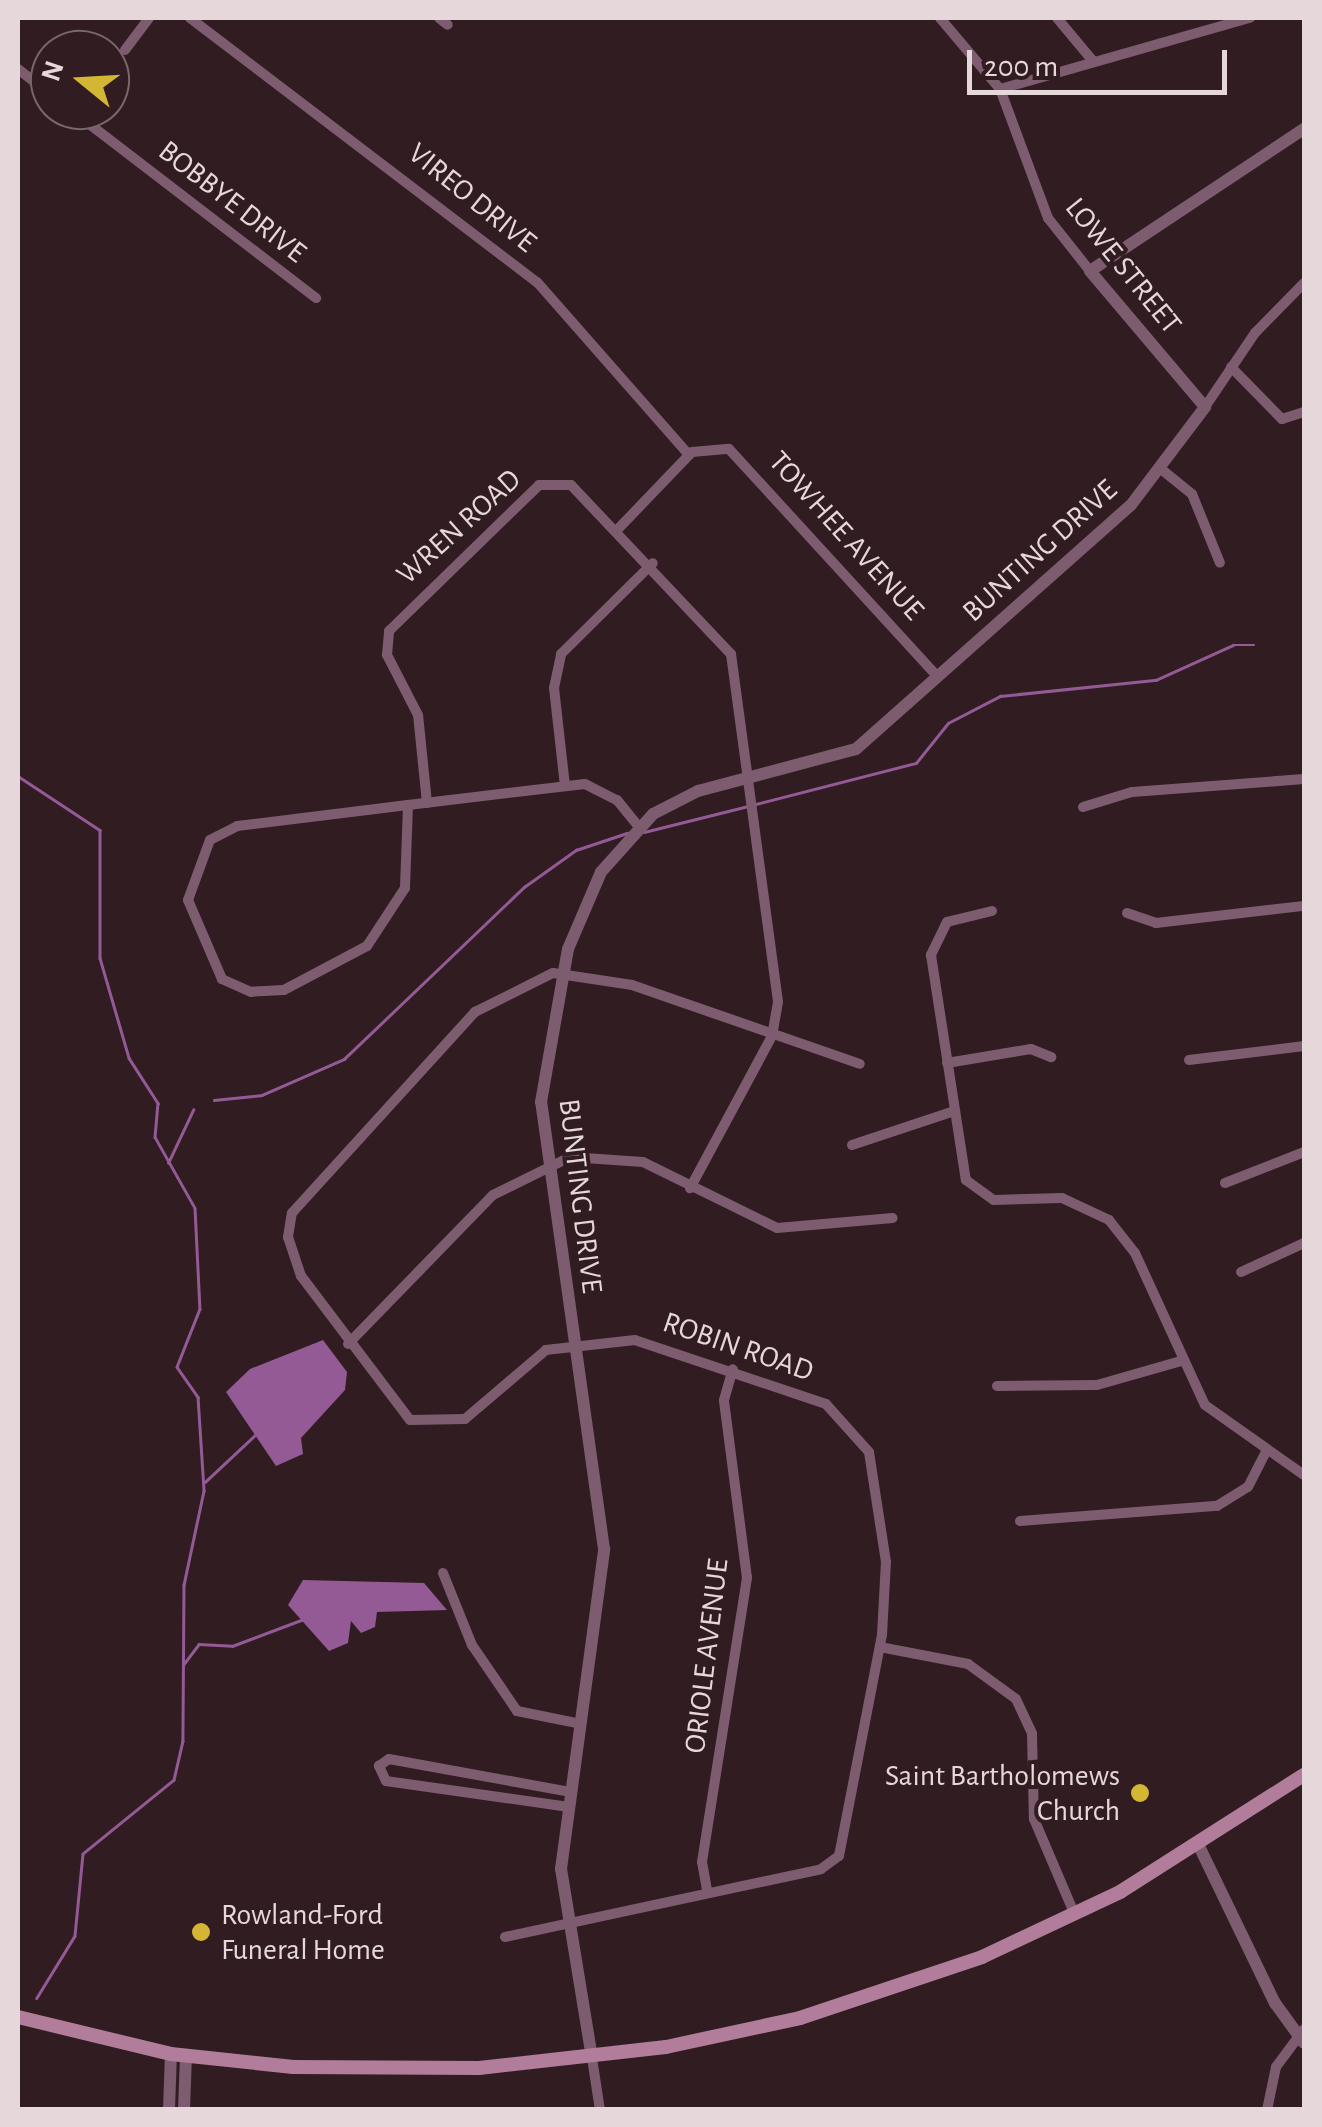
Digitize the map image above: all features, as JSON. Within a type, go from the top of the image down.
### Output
[{"type":"main road","points":[[18,2017],[179,2055],[390,2069],[592,2058],[857,2001],[1075,1915],[1198,1844],[1304,1775]]},
{"type":"street","points":[[130,43],[149,18]]},
{"type":"street","name":"VIREO DRIVE","points":[[190,18],[542,287],[689,455]]},
{"type":"street","name":"LOWE STREET","points":[[940,18],[1000,89],[1048,218],[1205,408]]},
{"type":"street","points":[[1057,18],[1092,61]]},
{"type":"street","points":[[1000,89],[1250,18]]},
{"type":"street","points":[[1090,272],[1304,129]]},
{"type":"street","name":"BOBBYE DRIVE","points":[[97,130],[316,298]]},
{"type":"street","name":"BUNTING DRIVE","points":[[600,2110],[565,1920],[569,1807],[605,1566],[546,1166],[541,1082],[561,971],[594,884],[639,827],[686,796],[845,755],[938,677],[1118,520],[1161,469],[1231,367],[1304,284]]},
{"type":"street","points":[[1231,367],[1282,419],[1304,412]]},
{"type":"street","name":"TOWHEE AVENUE","points":[[689,455],[718,446],[749,464],[938,677]]},
{"type":"street","points":[[619,528],[689,455]]},
{"type":"street","points":[[1161,469],[1192,494],[1220,564]]},
{"type":"street","name":"WREN ROAD","points":[[427,803],[418,715],[386,655],[393,624],[544,483],[571,484],[653,563],[728,646],[778,988],[772,1036]]},
{"type":"street","points":[[565,786],[554,688],[561,654],[653,563]]},
{"type":"street","points":[[1083,807],[1132,792],[1304,778]]},
{"type":"street","points":[[408,805],[405,888],[367,946],[284,990],[251,992],[222,979],[188,900],[210,840],[237,826],[408,805],[427,803],[565,786],[610,794],[639,827]]},
{"type":"street","points":[[1127,913],[1156,922],[1304,906]]},
{"type":"street","points":[[992,911],[952,919],[933,942],[964,1171],[981,1196],[1062,1198],[1123,1234],[1181,1361],[1212,1414],[1304,1475]]},
{"type":"street","points":[[561,971],[632,985],[860,1064]]},
{"type":"street","name":"ROBIN ROAD","points":[[505,1936],[820,1868],[839,1856],[880,1647],[886,1562],[862,1436],[826,1404],[649,1342],[573,1344],[527,1360],[472,1414],[435,1426],[396,1411],[292,1257],[296,1204],[474,1012],[561,971]]},
{"type":"street","points":[[690,1188],[772,1036]]},
{"type":"street","points":[[1188,1060],[1304,1046]]},
{"type":"street","points":[[947,1063],[1031,1049],[1051,1057]]},
{"type":"street","points":[[852,1145],[954,1112]]},
{"type":"street","points":[[1225,1184],[1304,1152]]},
{"type":"street","points":[[348,1344],[493,1195],[546,1166],[617,1156],[778,1228],[893,1218]]},
{"type":"street","points":[[1241,1272],[1304,1243]]},
{"type":"street","points":[[997,1386],[1097,1385],[1181,1361]]},
{"type":"street","name":"ORIOLE AVENUE","points":[[706,1890],[702,1862],[747,1578],[724,1400],[733,1370]]},
{"type":"street","points":[[1020,1521],[1217,1506],[1248,1487],[1266,1452]]},
{"type":"street","points":[[443,1573],[472,1645],[517,1711],[580,1724]]},
{"type":"street","points":[[880,1647],[968,1664],[1016,1698],[1032,1734],[1034,1820],[1075,1915]]},
{"type":"street","points":[[569,1807],[386,1781],[379,1766],[390,1759],[571,1792]]},
{"type":"street","points":[[500,1800],[504,1779]]},
{"type":"street","points":[[1198,1844],[1302,2035],[1276,2067],[1267,2110]]},
{"type":"street","points":[[169,2110],[179,2055]]},
{"type":"street","points":[[179,2055],[184,2110]]},
{"type":"shaded area","points":[[323,1340],[347,1372],[345,1390],[301,1438],[303,1454],[276,1466],[226,1392],[250,1369]]},
{"type":"shaded area","points":[[303,1580],[424,1583],[447,1610],[377,1612],[375,1627],[361,1633],[351,1621],[348,1643],[329,1651],[288,1605]]},
{"type":"waterway","points":[[756,804],[916,763],[948,723],[1000,696],[1156,680],[1233,645],[1254,645]]},
{"type":"waterway","points":[[18,776],[100,830],[100,958],[129,1058],[158,1103],[155,1137],[195,1208],[200,1309],[177,1367],[198,1397],[204,1491],[184,1585],[183,1741],[174,1780],[83,1854],[75,1936],[37,1998]]},
{"type":"waterway","points":[[644,832],[748,806]]},
{"type":"waterway","points":[[214,1100],[262,1095],[344,1059],[524,887],[576,850],[627,833]]},
{"type":"waterway","points":[[168,1163],[193,1110]]},
{"type":"waterway","points":[[205,1482],[255,1435]]},
{"type":"waterway","points":[[183,1665],[199,1644],[232,1646],[301,1620]]},
{"type":"place","name":"Saint Bartholomews Church","points":[[1140,1793]]},
{"type":"place","name":"Rowland-Ford Funeral Home","points":[[201,1932]]}]
